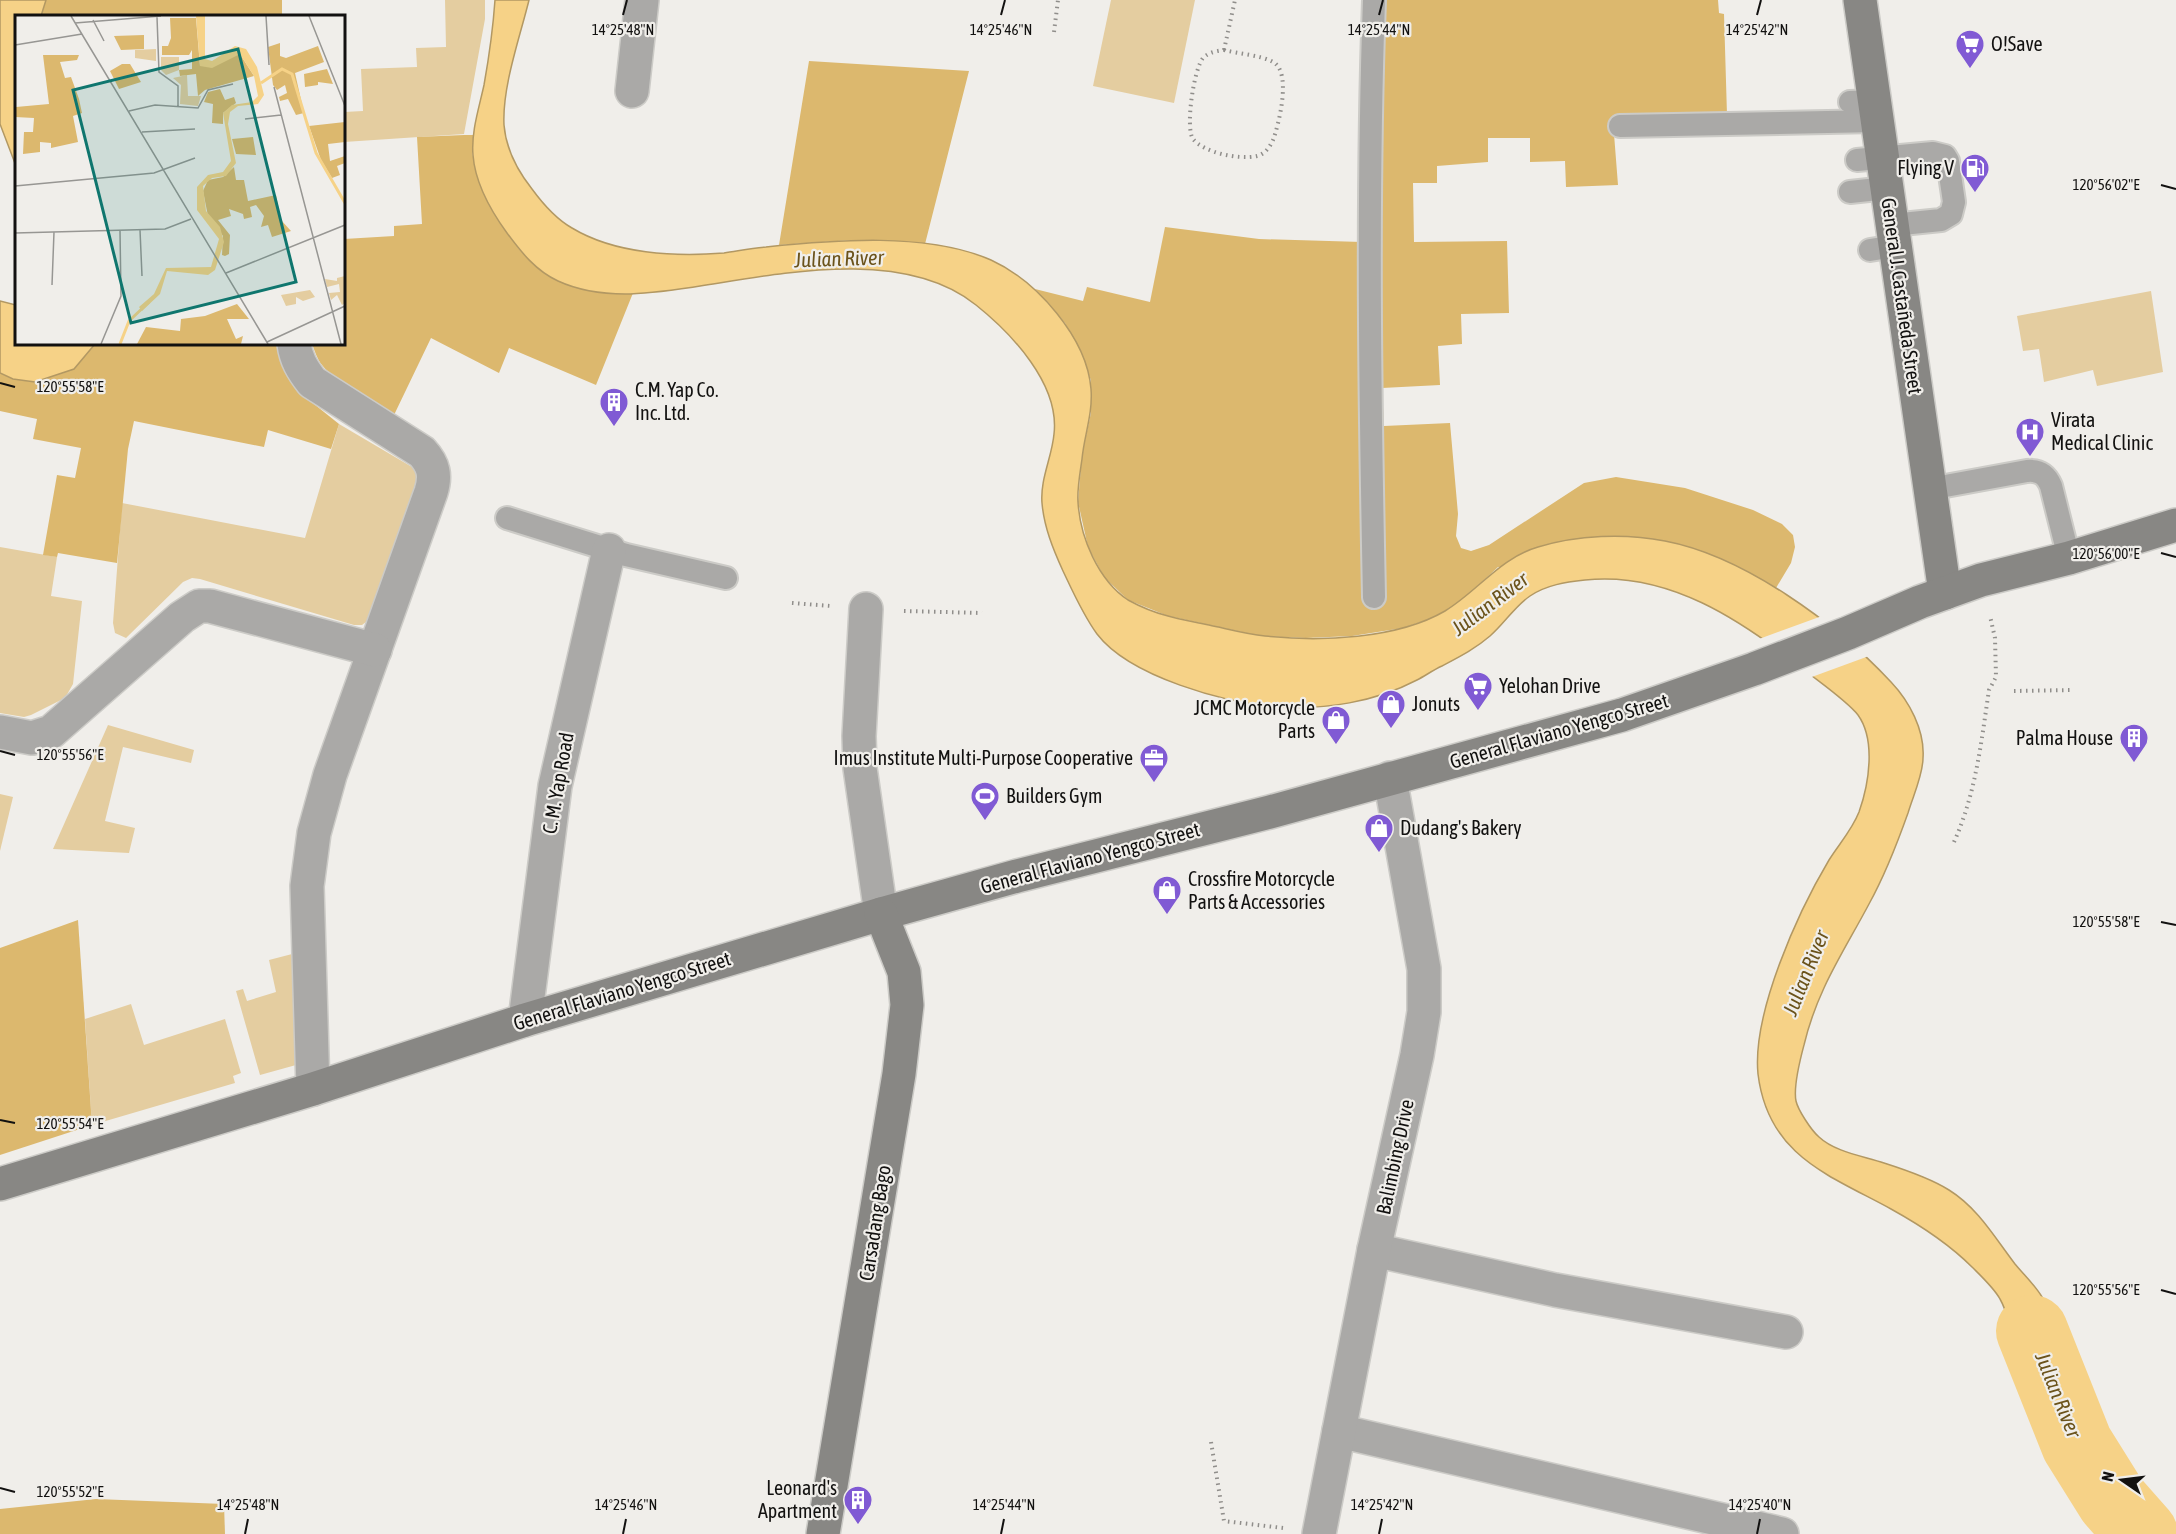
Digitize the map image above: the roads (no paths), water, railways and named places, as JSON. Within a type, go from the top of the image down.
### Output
[{"type":"main road","name":"General J. Castañeda Street","points":[[1860,0],[1867,108],[1885,240],[1945,592]]},
{"type":"main road","name":"General Flaviano Yengco Street","points":[[0,1184],[313,1089],[525,1020],[881,914],[1017,876],[1270,812],[1622,715],[1754,669],[1945,592],[1981,580],[2069,558],[2176,525]]},
{"type":"main road","name":"Carsadang Bago","points":[[823,1534],[898,1086],[907,1005],[904,972],[881,914]]},
{"type":"street","points":[[632,91],[642,0]]},
{"type":"street","points":[[294,345],[295,354],[302,369],[312,382],[423,452],[433,467],[434,484],[330,776],[310,849],[307,886],[313,1089]]},
{"type":"street","name":"C. M. Yap Road","points":[[525,1020],[555,786],[609,550]]},
{"type":"street","points":[[0,732],[32,738],[51,732],[182,616],[199,606],[210,606],[375,650]]},
{"type":"street","points":[[866,609],[859,736],[860,768],[881,914]]},
{"type":"street","name":"Balimbing Drive","points":[[1319,1533],[1374,1250],[1423,1022],[1424,969],[1390,778]]},
{"type":"street","points":[[1374,1250],[1555,1290],[1786,1332]]},
{"type":"street","points":[[1339,1431],[1782,1534]]},
{"type":"lane","points":[[1374,0],[1370,102],[1369,297],[1374,597]]},
{"type":"lane","points":[[1620,126],[1867,108]]},
{"type":"lane","points":[[1850,192],[1875,169],[1939,153],[1945,156],[1950,167],[1954,202],[1952,214],[1885,240]]},
{"type":"lane","points":[[1929,489],[2027,471],[2035,470],[2042,473],[2048,478],[2069,558]]},
{"type":"lane","points":[[507,518],[609,550],[726,578]]},
{"type":"water","points":[[0,0],[46,0],[41,15],[15,15],[15,163],[0,124]]},
{"type":"water","points":[[495,0],[529,0],[512,62],[504,110],[505,134],[510,151],[522,174],[541,200],[555,216],[572,228],[607,243],[666,254],[724,253],[821,242],[880,240],[939,245],[991,260],[1008,269],[1042,297],[1070,331],[1080,350],[1091,389],[1091,407],[1078,492],[1082,529],[1092,557],[1108,581],[1117,591],[1137,605],[1173,617],[1258,635],[1310,639],[1381,633],[1404,628],[1445,611],[1524,552],[1569,540],[1618,536],[1665,541],[1726,561],[1787,595],[1844,637],[1891,682],[1910,707],[1921,737],[1923,765],[1908,813],[1885,871],[1823,989],[1809,1025],[1795,1088],[1796,1101],[1809,1125],[1826,1142],[1841,1150],[1901,1168],[1934,1182],[1959,1197],[1977,1214],[2036,1288],[2045,1303],[2065,1358],[2091,1415],[2052,1432],[2028,1375],[2005,1309],[1991,1286],[1963,1258],[1933,1235],[1805,1160],[1788,1144],[1774,1125],[1764,1102],[1758,1074],[1758,1049],[1770,993],[1791,934],[1829,860],[1856,819],[1866,789],[1869,762],[1867,737],[1858,715],[1847,704],[1779,651],[1729,617],[1674,591],[1645,583],[1616,579],[1578,581],[1536,592],[1479,645],[1401,688],[1349,703],[1296,708],[1256,704],[1206,693],[1155,675],[1112,649],[1097,634],[1059,563],[1045,521],[1042,503],[1044,477],[1054,434],[1054,415],[1049,397],[1041,379],[1018,345],[976,305],[948,288],[917,277],[884,271],[849,269],[778,274],[635,294],[595,292],[558,281],[543,272],[530,260],[495,215],[480,186],[474,165],[474,129],[488,64]]},
{"type":"water","points":[[0,301],[15,305],[15,345],[94,345],[74,369],[35,382],[13,379],[0,373]]},
{"type":"waterway","name":"Julian River","points":[[2032,1331],[2077,1444],[2112,1500],[2142,1534]]},
{"type":"place","name":"O!Save","points":[[1970,70]]},
{"type":"place","name":"Flying V","points":[[1975,194]]},
{"type":"place","name":"C.M. Yap Co. Inc. Ltd.","points":[[614,428]]},
{"type":"place","name":"Virata Medical Clinic","points":[[2030,458]]},
{"type":"place","name":"Yelohan Drive","points":[[1478,712]]},
{"type":"place","name":"Jonuts","points":[[1391,730]]},
{"type":"place","name":"JCMC Motorcycle Parts","points":[[1336,746]]},
{"type":"place","name":"Palma House","points":[[2134,764]]},
{"type":"place","name":"Imus Institute Multi-Purpose Cooperative","points":[[1154,784]]},
{"type":"place","name":"Builders Gym","points":[[985,822]]},
{"type":"place","name":"Dudang's Bakery","points":[[1379,854]]},
{"type":"place","name":"Crossfire Motorcycle Parts & Accessories","points":[[1167,916]]},
{"type":"place","name":"Leonard's Apartment","points":[[858,1526]]}]
